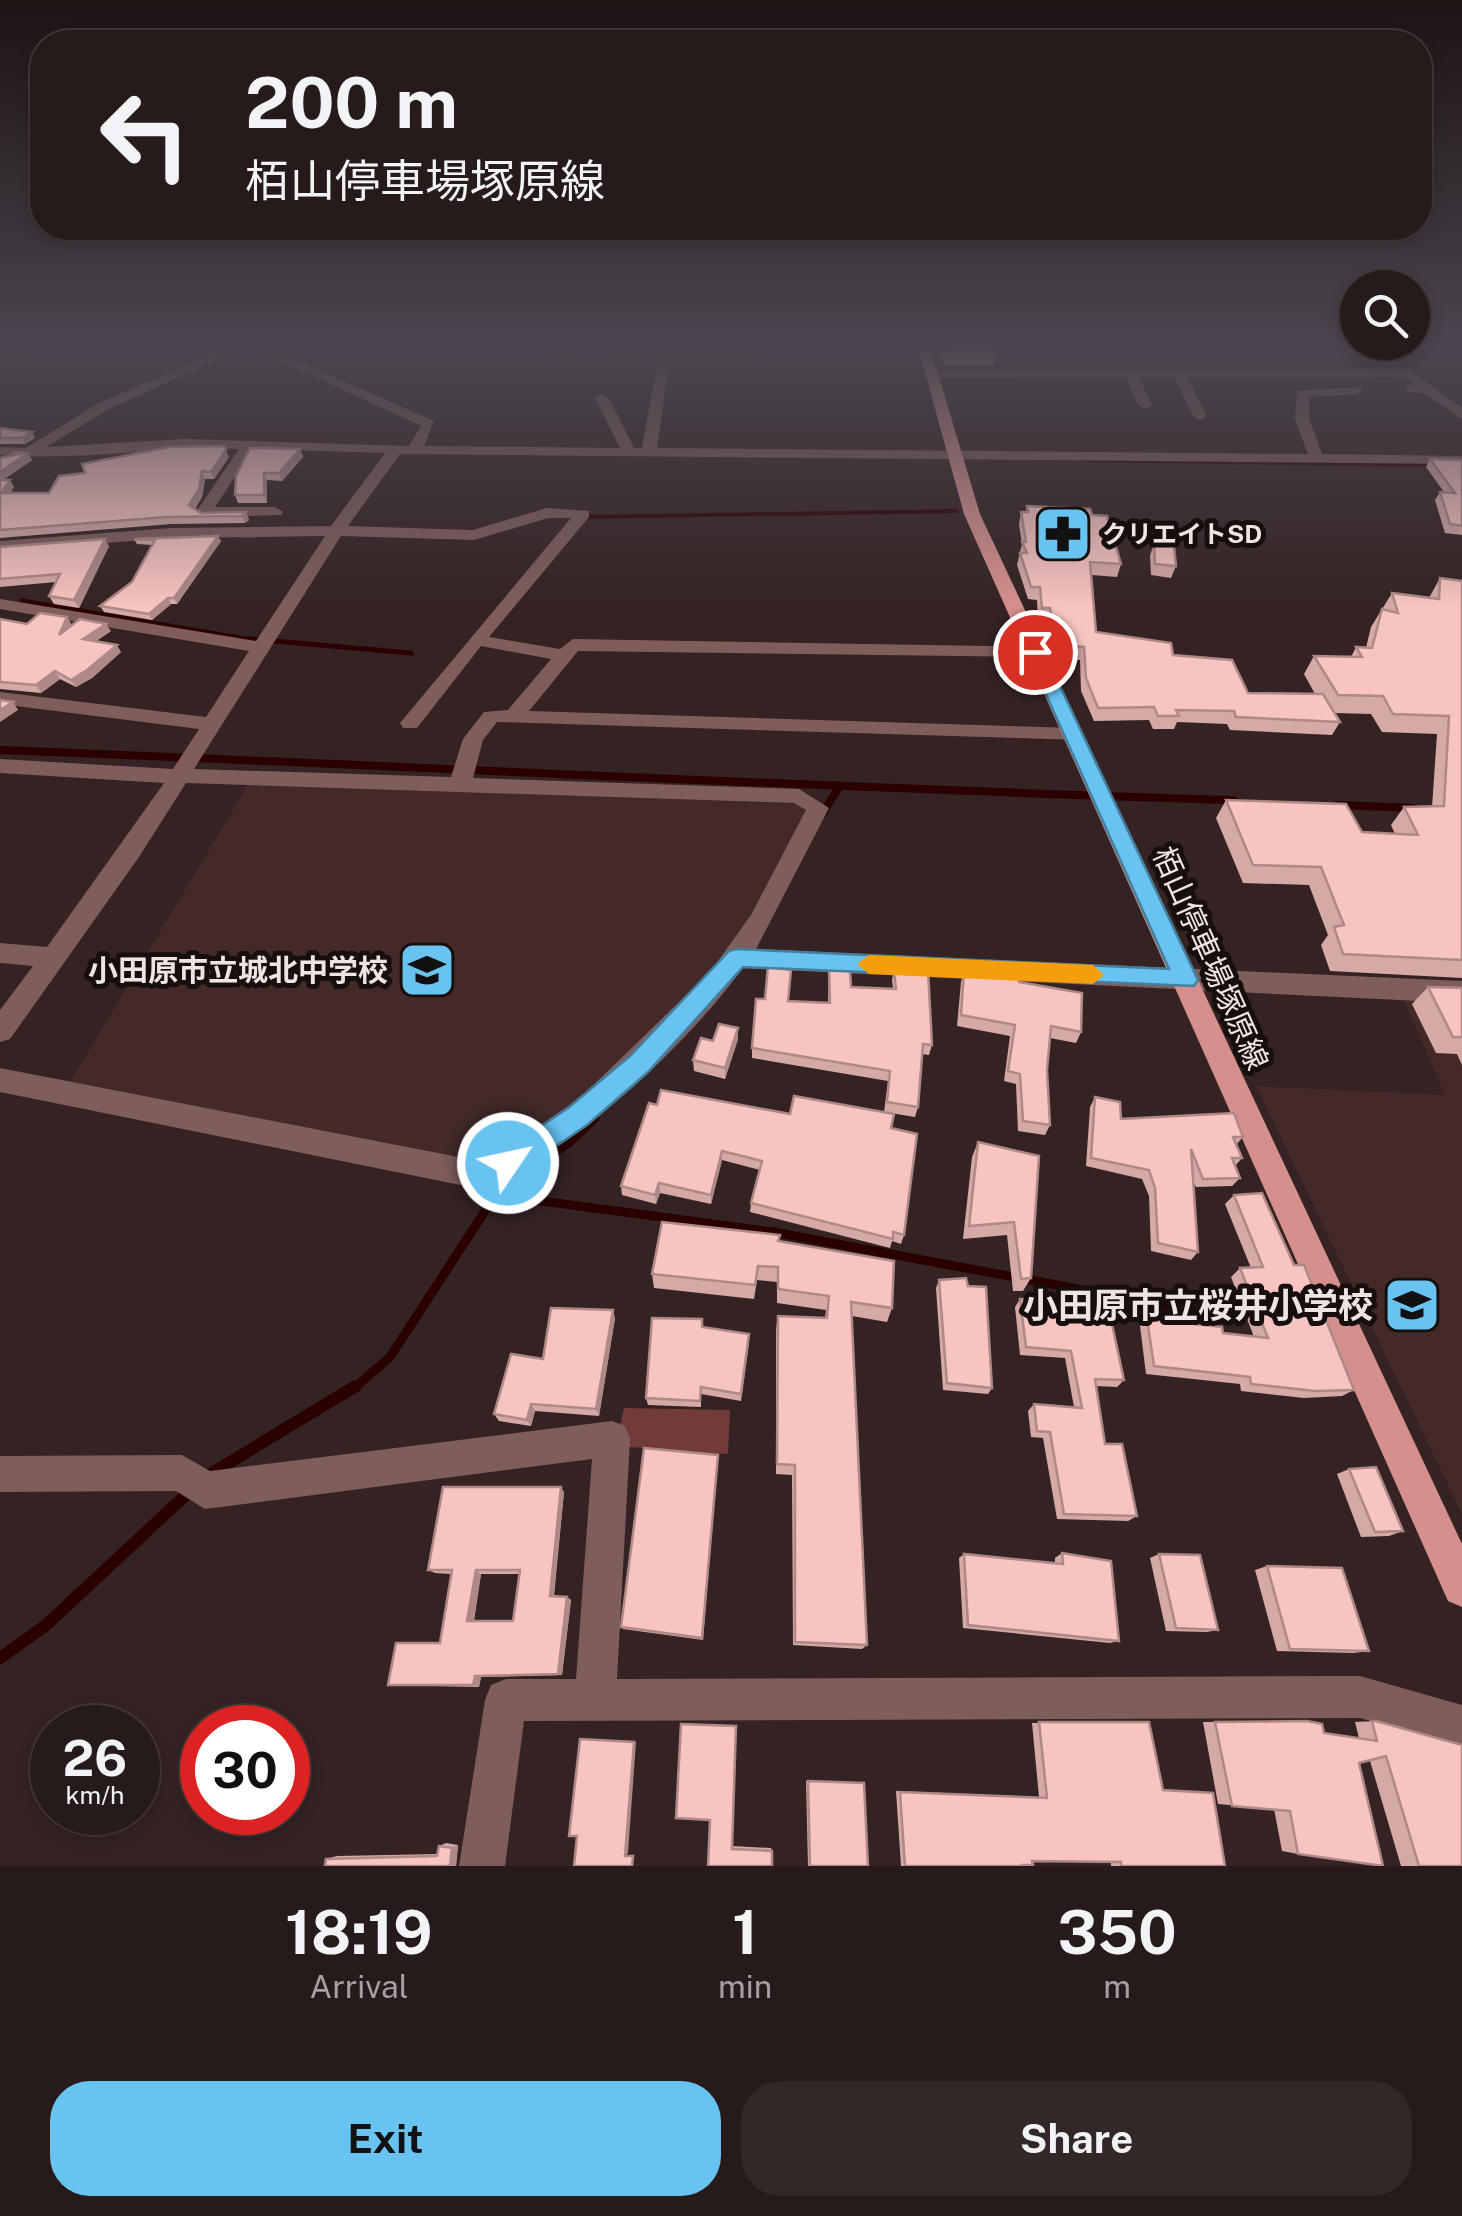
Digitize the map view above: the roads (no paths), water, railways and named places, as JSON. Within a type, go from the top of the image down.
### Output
[{"type":"main road","name":"栢山停車場塚原線","points":[[948,434],[972,514],[1462,1586]]},
{"type":"street","points":[[28,454],[55,434]]},
{"type":"street","points":[[0,1031],[131,852],[336,530],[419,434]]},
{"type":"street","points":[[620,434],[628,450]]},
{"type":"street","points":[[649,450],[652,434]]},
{"type":"street","points":[[1308,434],[1317,460]]},
{"type":"street","points":[[0,451],[28,454],[184,443],[404,450],[1462,460]]},
{"type":"street","points":[[249,444],[204,512],[275,512]]},
{"type":"street","points":[[0,546],[141,535],[336,530],[474,535],[547,514],[584,514],[410,723]]},
{"type":"street","points":[[0,604],[262,648]]},
{"type":"street","points":[[476,640],[564,655]]},
{"type":"street","points":[[512,718],[573,645],[1035,652]]},
{"type":"street","points":[[0,698],[210,724]]},
{"type":"street","points":[[462,773],[473,739],[491,716],[1074,735]]},
{"type":"street","points":[[0,766],[178,775],[462,773],[799,796],[818,808],[737,958],[639,1064],[590,1106],[508,1163],[480,1175],[0,1080]]},
{"type":"street","points":[[0,953],[54,958]]},
{"type":"street","points":[[737,958],[1462,992]]},
{"type":"street","points":[[0,1474],[193,1481],[612,1438],[596,1699]]},
{"type":"street","points":[[482,1866],[506,1700],[1360,1698],[1462,1726]]},
{"type":"waterway","points":[[1087,460],[1433,465]]},
{"type":"waterway","points":[[586,517],[957,511]]},
{"type":"waterway","points":[[22,601],[240,638],[411,653]]},
{"type":"waterway","points":[[0,750],[1233,800]]},
{"type":"waterway","points":[[823,813],[839,787]]},
{"type":"waterway","points":[[1337,805],[1413,808]]},
{"type":"waterway","points":[[353,1389],[390,1357],[502,1185],[569,1143],[595,1118]]},
{"type":"waterway","points":[[497,1195],[773,1232],[1228,1317]]},
{"type":"waterway","points":[[207,1476],[356,1386]]},
{"type":"waterway","points":[[0,1658],[45,1626],[189,1492]]},
{"type":"place","name":"クリエイトSD","points":[[1063,534]]},
{"type":"place","name":"小田原市立城北中学校","points":[[427,970]]},
{"type":"place","name":"小田原市立桜井小学校","points":[[1412,1305]]}]
